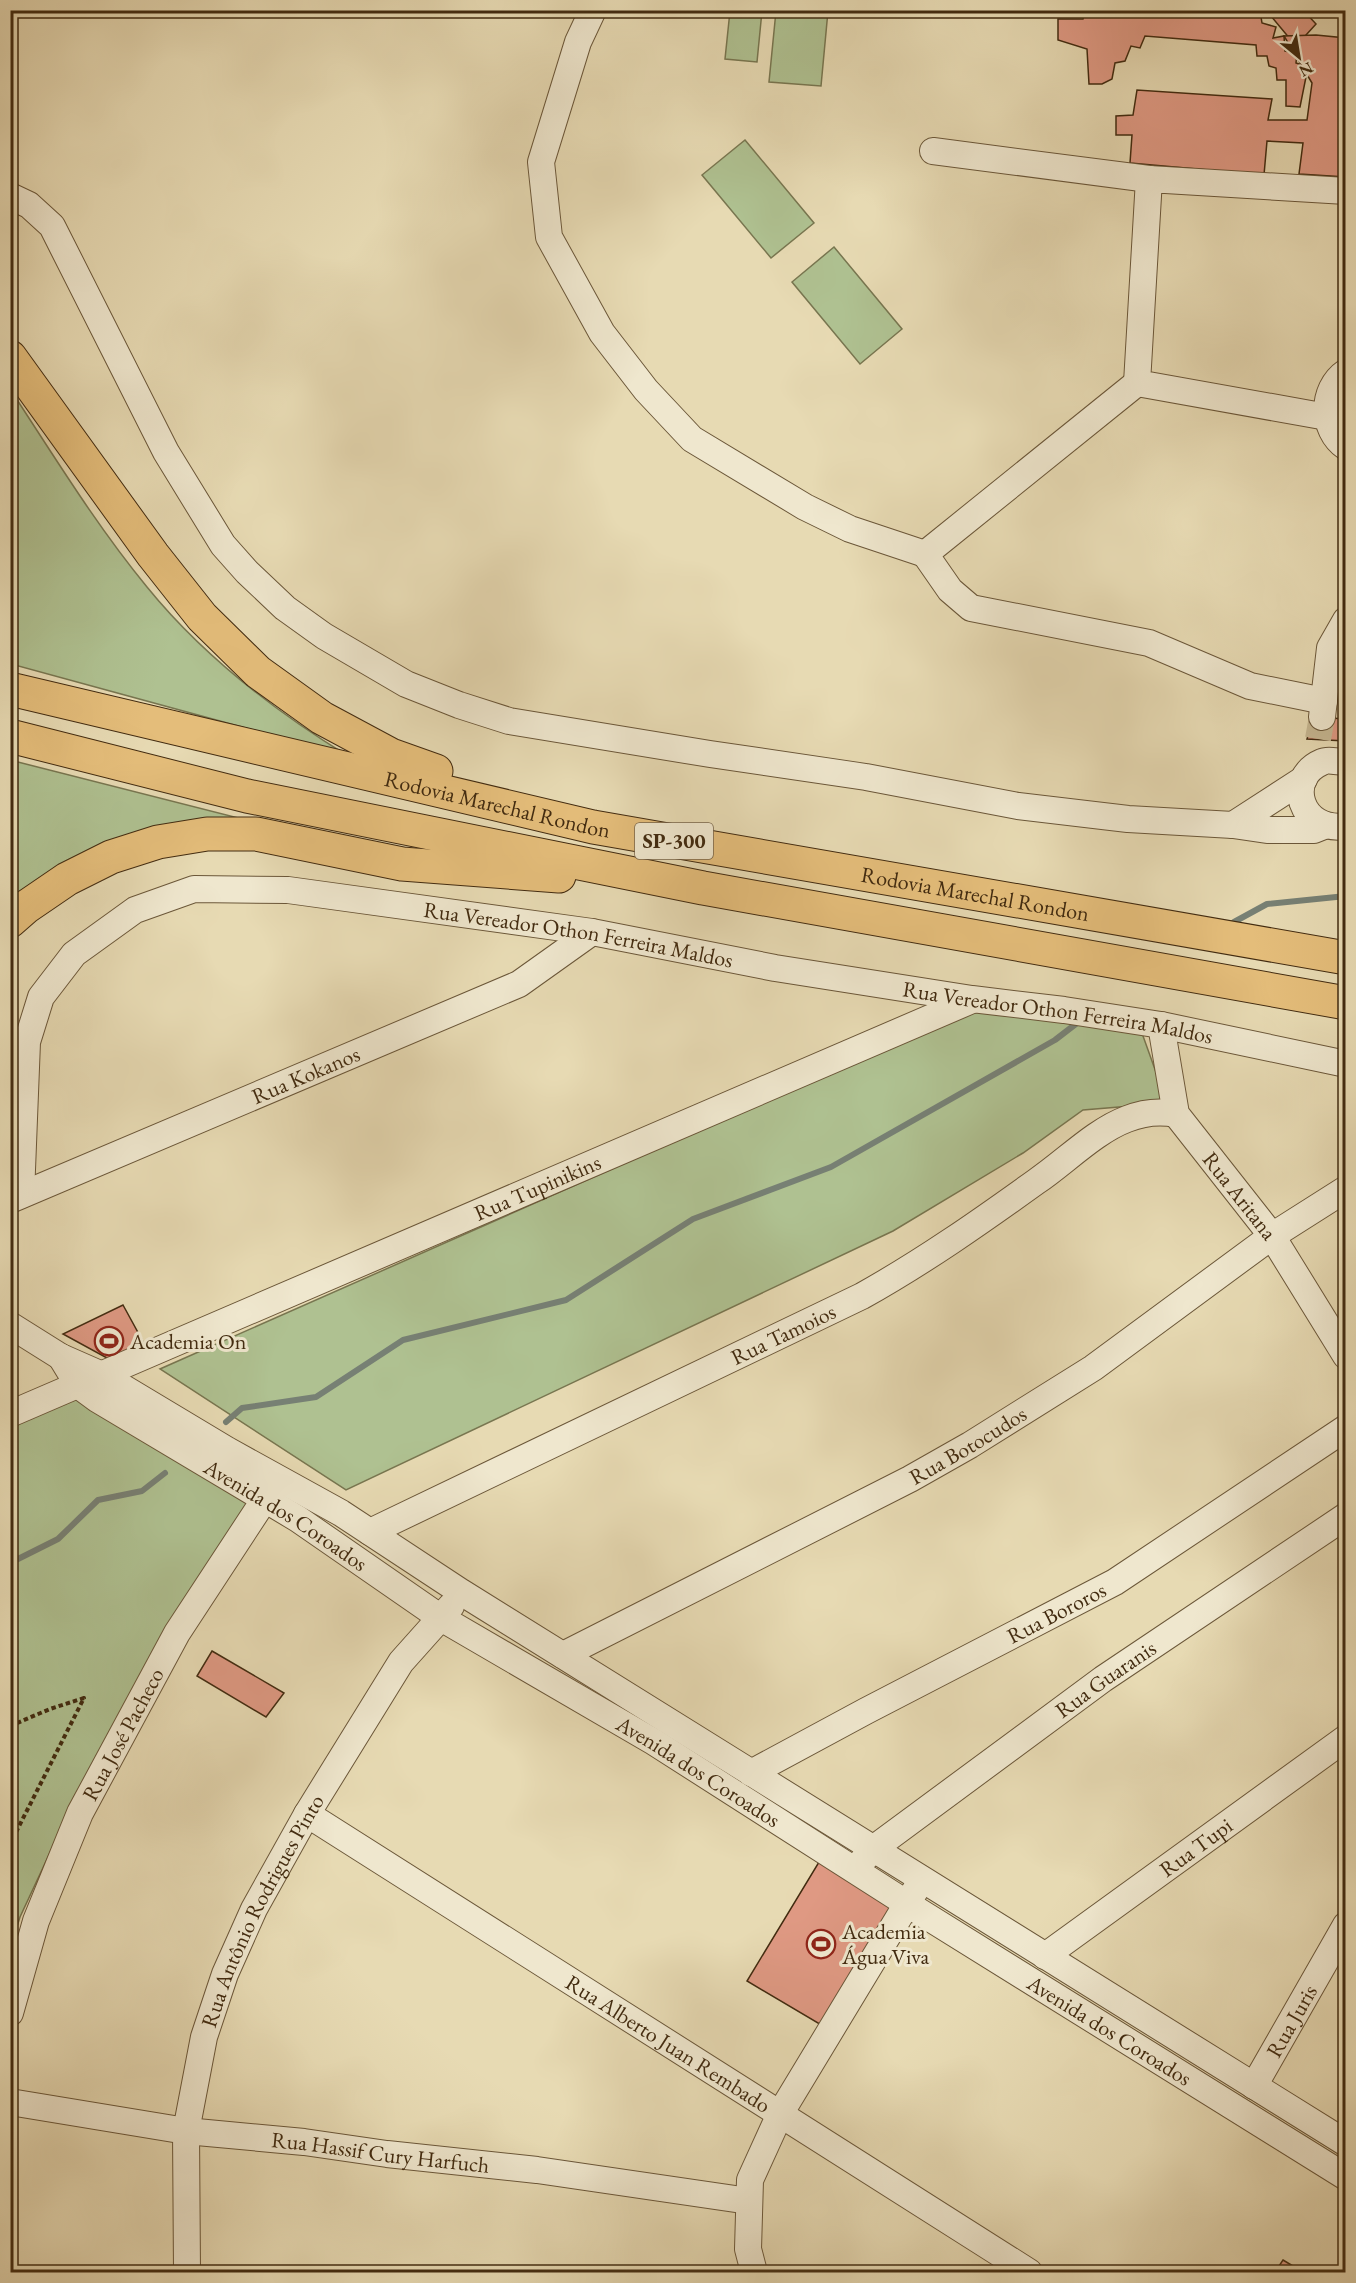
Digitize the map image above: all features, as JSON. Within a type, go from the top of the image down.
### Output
[{"type":"highway","points":[[10,357],[153,555],[195,608],[258,672],[322,718],[391,755],[593,827]]},
{"type":"highway","name":"Rodovia Marechal Rondon","points":[[10,689],[593,827],[1346,957]]},
{"type":"highway","name":"Rodovia Marechal Rondon","points":[[10,736],[246,796],[704,888],[1346,1003]]},
{"type":"highway","points":[[10,921],[66,879],[111,857],[158,842],[207,834],[256,834],[402,864],[704,888]]},
{"type":"street","points":[[593,10],[578,42],[541,162],[549,237],[602,333],[646,390],[692,439],[814,512],[850,529],[926,554],[950,590],[971,608],[1149,643],[1322,719]]},
{"type":"street","points":[[933,151],[1149,179],[1346,191]]},
{"type":"street","points":[[926,554],[1137,383],[1149,179]]},
{"type":"street","points":[[10,196],[29,205],[52,225],[166,452],[223,544],[247,572],[285,608],[324,636],[406,684],[459,705],[509,721],[866,777],[1018,806],[1128,819],[1233,825],[1267,830],[1314,830],[1334,826]]},
{"type":"street","points":[[1346,372],[1332,387],[1327,402],[1327,417],[1332,432],[1346,447]]},
{"type":"street","points":[[1137,383],[1327,417]]},
{"type":"street","points":[[1334,826],[1310,817],[1303,805],[1301,792],[1322,719],[1330,648],[1346,620]]},
{"type":"street","points":[[1233,825],[1324,761],[1346,762]]},
{"type":"street","name":"Rua Vereador Othon Ferreira Maldos","points":[[16,1197],[27,1042],[41,997],[74,954],[135,910],[194,889],[288,890],[592,932],[775,968],[972,999],[1161,1025],[1346,1064]]},
{"type":"street","name":"Rua Kokanos","points":[[16,1197],[519,984],[592,932]]},
{"type":"street","name":"Rua Tupinikins","points":[[10,1414],[972,999]]},
{"type":"street","name":"Rua Aritana","points":[[1161,1025],[1176,1114],[1272,1236],[1346,1356]]},
{"type":"street","name":"Rua Tamoios","points":[[370,1532],[862,1296],[904,1272],[963,1233],[1084,1146],[1125,1120],[1144,1114],[1176,1114]]},
{"type":"street","name":"Rua Botocudos","points":[[563,1655],[910,1479],[970,1444],[1093,1368],[1272,1236],[1346,1189]]},
{"type":"street","name":"Avenida dos Coroados","points":[[10,1325],[61,1358],[102,1375],[227,1450],[272,1489],[298,1519],[441,1618],[654,1742],[907,1904],[1346,2178]]},
{"type":"street","name":"Avenida dos Coroados","points":[[61,1358],[78,1385],[97,1399],[272,1489],[370,1532],[922,1880],[1346,2143]]},
{"type":"street","name":"Rua Bororos","points":[[752,1773],[1115,1582],[1346,1428]]},
{"type":"street","name":"Rua José Pacheco","points":[[10,2013],[36,1921],[80,1813],[177,1633],[272,1489]]},
{"type":"street","name":"Rua Guaranis","points":[[854,1870],[873,1849],[1103,1679],[1346,1516]]},
{"type":"street","name":"Rua Antônio Rodrigues Pinto","points":[[187,2272],[186,2131],[204,2037],[225,1974],[254,1909],[307,1814],[401,1662],[462,1592]]},
{"type":"street","name":"Rua Tupi","points":[[1045,1956],[1346,1738]]},
{"type":"street","name":"Rua Alberto Juan Rembado","points":[[307,1814],[1029,2272]]},
{"type":"street","points":[[754,2272],[748,2249],[750,2180],[780,2114],[922,1880]]},
{"type":"street","name":"Rua Juris","points":[[1254,2086],[1346,1925]]},
{"type":"street","name":"Rua Hassif Cury Harfuch","points":[[10,2102],[186,2131],[304,2142],[387,2154],[537,2170],[749,2200]]},
{"type":"path","points":[[10,1726],[84,1698],[10,1844]]},
{"type":"green space","points":[[730,11],[762,11],[757,62],[725,59]]},
{"type":"green space","points":[[776,11],[828,11],[821,86],[769,82]]},
{"type":"green space","points":[[745,140],[814,223],[771,258],[702,175]]},
{"type":"green space","points":[[834,247],[902,329],[860,364],[792,282]]},
{"type":"green space","points":[[10,389],[110,539],[147,587],[191,636],[266,701],[348,756],[11,664]]},
{"type":"green space","points":[[10,760],[262,824],[11,906]]},
{"type":"green space","points":[[976,1008],[1138,1022],[1167,1103],[1083,1110],[1023,1153],[893,1231],[346,1490],[160,1369]]},
{"type":"green space","points":[[72,1397],[253,1507],[68,1814],[20,1917],[11,1946],[11,1425]]},
{"type":"building","points":[[1085,10],[1188,10],[1261,17],[1262,23],[1276,27],[1273,38],[1284,36],[1285,51],[1297,53],[1296,63],[1308,67],[1300,107],[1286,106],[1286,80],[1277,80],[1276,68],[1269,66],[1267,56],[1257,56],[1256,45],[1145,36],[1140,48],[1131,46],[1125,61],[1115,63],[1112,79],[1102,84],[1089,84],[1087,49],[1058,40],[1058,19],[1083,19]]},
{"type":"building","points":[[1266,10],[1303,10],[1316,24],[1296,46]]},
{"type":"building","points":[[1316,35],[1346,38],[1346,177],[1299,174],[1303,143],[1267,141],[1264,175],[1130,163],[1132,135],[1116,135],[1116,116],[1133,115],[1137,90],[1272,99],[1268,120],[1307,120],[1312,83],[1284,36]]},
{"type":"building","points":[[1314,717],[1346,719],[1346,741],[1307,739]]},
{"type":"building","name":"Academia On","points":[[123,1305],[147,1349],[116,1363],[63,1334]]},
{"type":"building","points":[[212,1651],[284,1693],[266,1717],[197,1676]]},
{"type":"building","name":"Academia Água Viva","points":[[819,1862],[895,1908],[823,2026],[747,1981]]},
{"type":"building","points":[[1283,2260],[1303,2272],[1275,2272]]},
{"type":"waterway","points":[[1234,922],[1267,904],[1346,896]]},
{"type":"waterway","points":[[226,1422],[242,1408],[316,1397],[403,1340],[566,1300],[693,1219],[831,1167],[1055,1040],[1081,1020]]},
{"type":"waterway","points":[[10,1563],[58,1539],[98,1500],[142,1491],[165,1473]]},
{"type":"tunnel","points":[[1318,739],[1322,717]]},
{"type":"place","name":"Academia On","points":[[109,1341]]},
{"type":"place","name":"Academia Água Viva","points":[[821,1944]]}]
